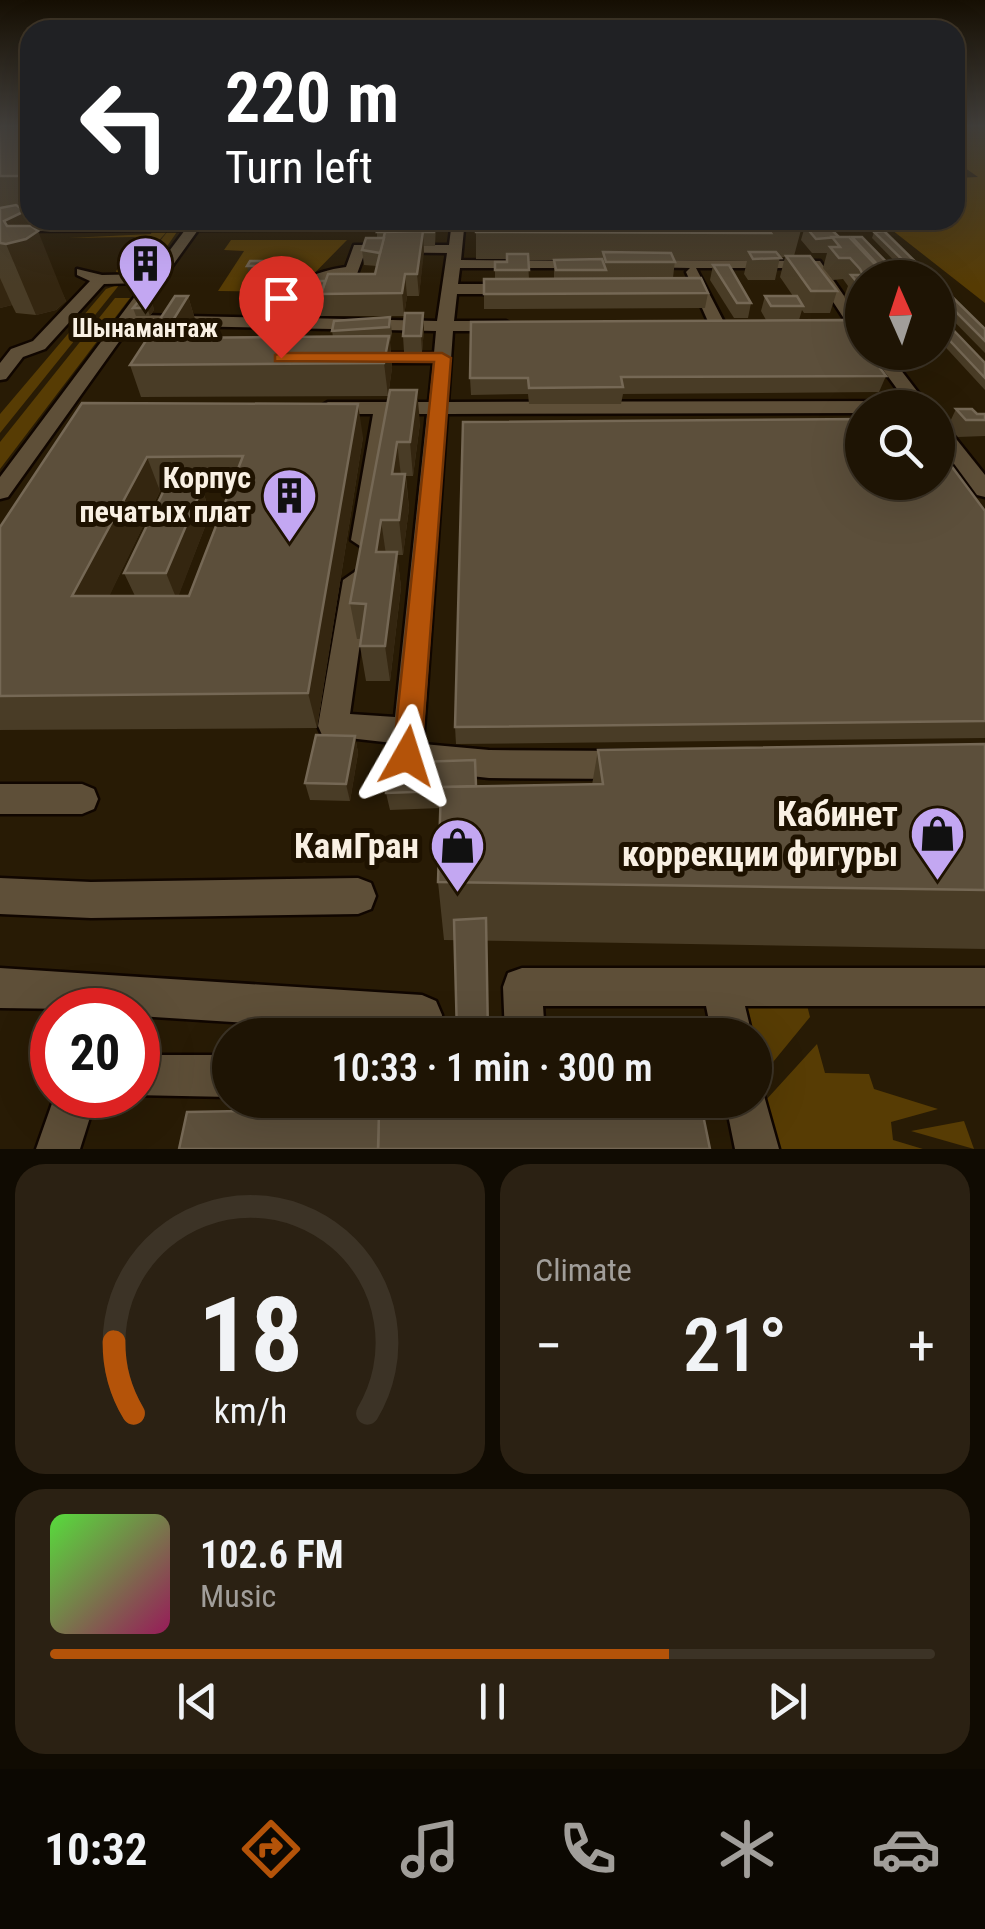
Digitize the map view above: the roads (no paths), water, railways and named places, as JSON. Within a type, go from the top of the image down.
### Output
[{"type":"street","points":[[0,492],[192,230]]},
{"type":"street","points":[[284,230],[457,244],[612,264]]},
{"type":"street","points":[[457,244],[511,230]]},
{"type":"street","points":[[290,334],[297,292],[309,280],[352,271],[359,248],[516,240]]},
{"type":"street","points":[[457,244],[445,326],[441,408],[407,756],[488,764],[667,765]]},
{"type":"street","points":[[631,264],[814,264],[845,309]]},
{"type":"street","points":[[689,264],[718,326]]},
{"type":"street","points":[[82,272],[100,280],[155,278]]},
{"type":"street","points":[[0,375],[17,353],[40,345],[100,280]]},
{"type":"street","points":[[452,289],[530,289]]},
{"type":"street","points":[[123,320],[290,334],[523,326]]},
{"type":"street","points":[[836,325],[845,327]]},
{"type":"street","points":[[698,326],[738,326]]},
{"type":"street","points":[[195,346],[202,333],[248,332]]},
{"type":"street","points":[[335,358],[442,358]]},
{"type":"street","points":[[892,370],[908,390]]},
{"type":"street","points":[[306,408],[845,407]]},
{"type":"street","points":[[384,408],[333,726],[410,730]]},
{"type":"street","points":[[955,450],[985,490]]},
{"type":"street","points":[[0,799],[82,799]]},
{"type":"street","points":[[0,896],[91,900],[358,896]]},
{"type":"street","points":[[523,1018],[522,987],[985,987]]},
{"type":"street","points":[[721,987],[728,1018]]},
{"type":"street","points":[[0,988],[422,1014],[422,1018]]},
{"type":"street","points":[[160,1076],[212,1076]]},
{"type":"street","points":[[58,1149],[68,1118]]},
{"type":"street","points":[[750,1118],[757,1149]]},
{"type":"place","name":"Шынамантаж","points":[[145,313]]},
{"type":"place","name":"Корпус печатых плат","points":[[290,544]]},
{"type":"place","name":"Кабинет коррекции фигуры","points":[[937,883]]},
{"type":"place","name":"КамГран","points":[[458,895]]}]
